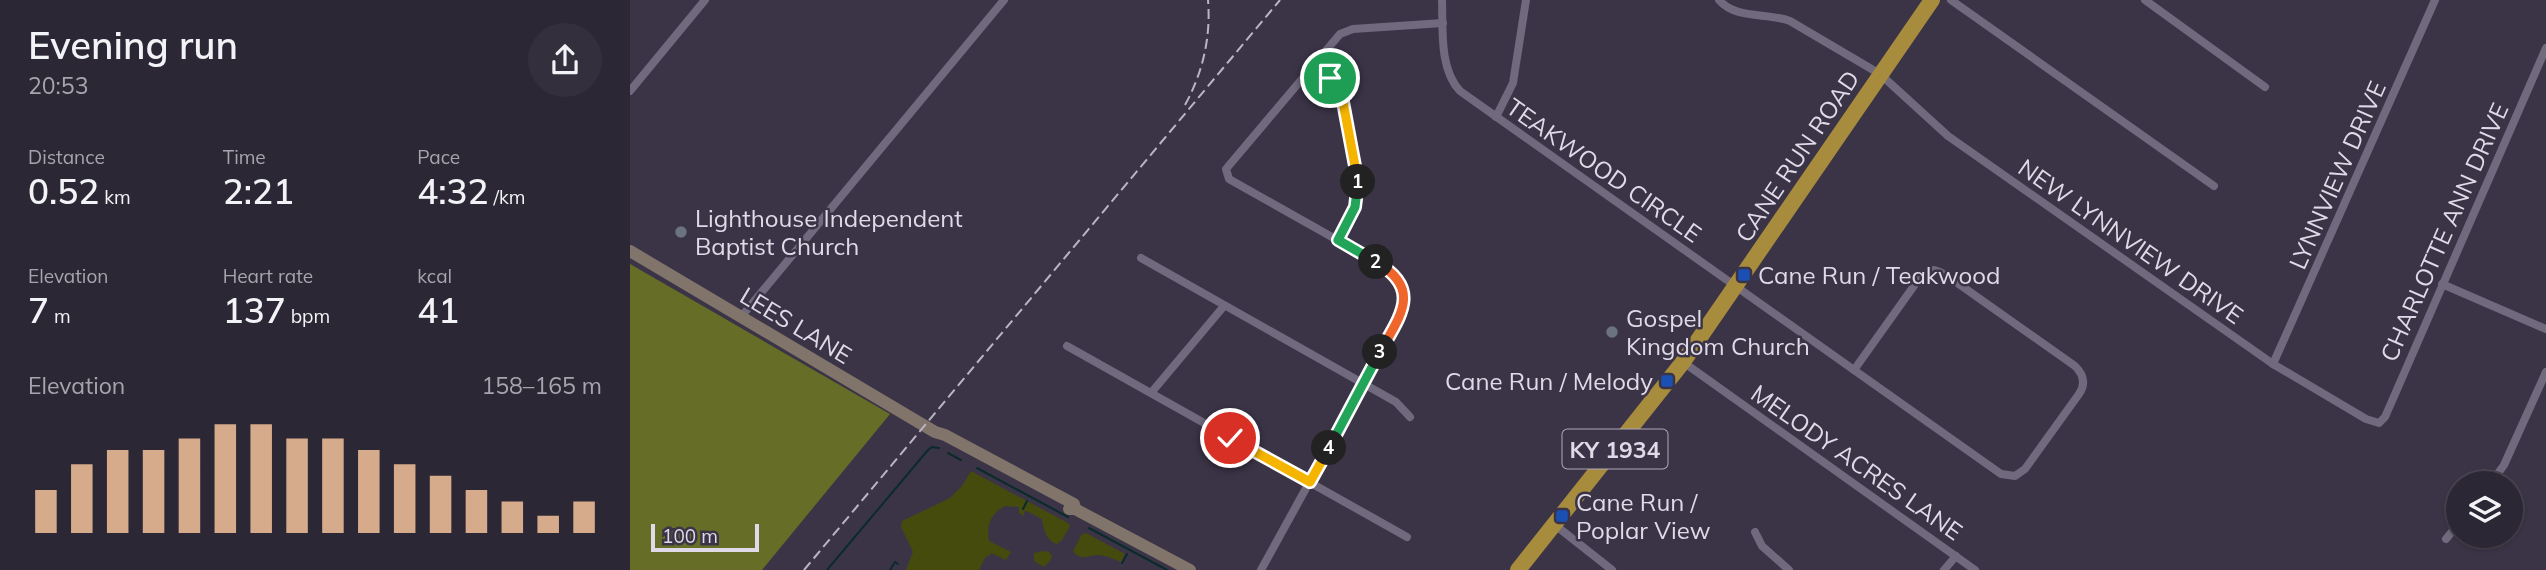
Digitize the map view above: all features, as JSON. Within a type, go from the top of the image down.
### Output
[{"type":"highway","name":"CANE RUN ROAD","points":[[1518,570],[1683,362],[1932,0]]},
{"type":"street","points":[[630,91],[705,0]]},
{"type":"street","points":[[741,317],[1004,0]]},
{"type":"street","name":"TEAKWOOD CIRCLE","points":[[1442,0],[1446,60],[1452,82],[1460,91],[1735,287],[2001,474],[2011,477],[2025,469],[2083,385],[2082,375],[2075,366],[1956,282],[1934,271],[1925,274],[1917,282],[1854,370]]},
{"type":"street","points":[[1496,117],[1513,83],[1526,0]]},
{"type":"street","name":"NEW LYNNVIEW DRIVE","points":[[1719,0],[1733,12],[1778,16],[1790,21],[1880,74],[1948,136],[2273,364],[2372,422]]},
{"type":"street","points":[[1951,0],[2214,186]]},
{"type":"street","points":[[2144,0],[2265,86]]},
{"type":"street","name":"LYNNVIEW DRIVE","points":[[2273,364],[2435,0]]},
{"type":"street","points":[[1261,570],[1402,314],[1404,293],[1398,279],[1387,268],[1236,183],[1226,169],[1334,40],[1348,30],[1443,23]]},
{"type":"street","name":"CHARLOTTE ANN DRIVE","points":[[2372,422],[2379,423],[2385,417],[2546,48]]},
{"type":"street","points":[[1315,62],[1341,95],[1357,177],[1355,207],[1338,240]]},
{"type":"street","name":"LEES LANE","points":[[630,251],[1023,485],[1070,510],[1075,509],[1190,570]]},
{"type":"street","points":[[1141,258],[1364,383],[1396,402],[1410,417]]},
{"type":"street","points":[[2442,284],[2546,329]]},
{"type":"street","points":[[1151,393],[1224,306]]},
{"type":"street","points":[[1067,346],[1407,537]]},
{"type":"street","name":"MELODY ACRES LANE","points":[[1683,362],[1975,570]]},
{"type":"street","points":[[2500,471],[2546,372]]},
{"type":"street","points":[[1555,525],[1612,570]]},
{"type":"street","points":[[1755,532],[1768,552],[1789,570]]},
{"type":"street","points":[[1944,570],[1956,556]]},
{"type":"green space","points":[[630,264],[890,414],[762,570],[630,570]]},
{"type":"green space","points":[[971,471],[1068,523],[1070,526],[1062,540],[1057,544],[1048,538],[1042,519],[1027,511],[1024,516],[1019,513],[1019,507],[1005,506],[993,516],[988,535],[989,541],[1011,552],[1006,560],[991,553],[986,556],[979,570],[906,570],[913,552],[901,527],[902,521],[950,498],[962,486]]},
{"type":"green space","points":[[1086,533],[1125,554],[1121,562],[1102,555],[1082,557],[1076,554],[1073,551],[1082,534]]},
{"type":"green space","points":[[1043,551],[1052,556],[1044,567],[1034,561],[1034,553]]},
{"type":"waterway","points":[[827,570],[928,450],[932,447],[939,448]]},
{"type":"waterway","points":[[948,453],[961,460]]},
{"type":"waterway","points":[[977,468],[1068,517]]},
{"type":"waterway","points":[[1023,509],[1027,501]]},
{"type":"waterway","points":[[1089,528],[1167,570]]},
{"type":"waterway","points":[[1122,563],[1127,554]]},
{"type":"waterway","points":[[890,570],[895,562],[898,564]]},
{"type":"railway","points":[[1185,105],[1197,80],[1204,54],[1208,0]]},
{"type":"railway","points":[[804,570],[1280,0]]},
{"type":"place","name":"Lighthouse Independent Baptist Church","points":[[681,232]]},
{"type":"place","name":"Cane Run / Teakwood","points":[[1744,275]]},
{"type":"place","name":"Gospel Kingdom Church","points":[[1612,332]]},
{"type":"place","name":"Cane Run / Melody","points":[[1667,381]]},
{"type":"place","name":"Cane Run / Poplar View","points":[[1562,516]]},
{"type":"route","points":[[1230,438],[1310,482],[1402,314],[1405,299],[1403,288],[1395,275],[1338,240],[1355,207],[1358,188],[1343,102],[1339,90],[1330,78]]}]
